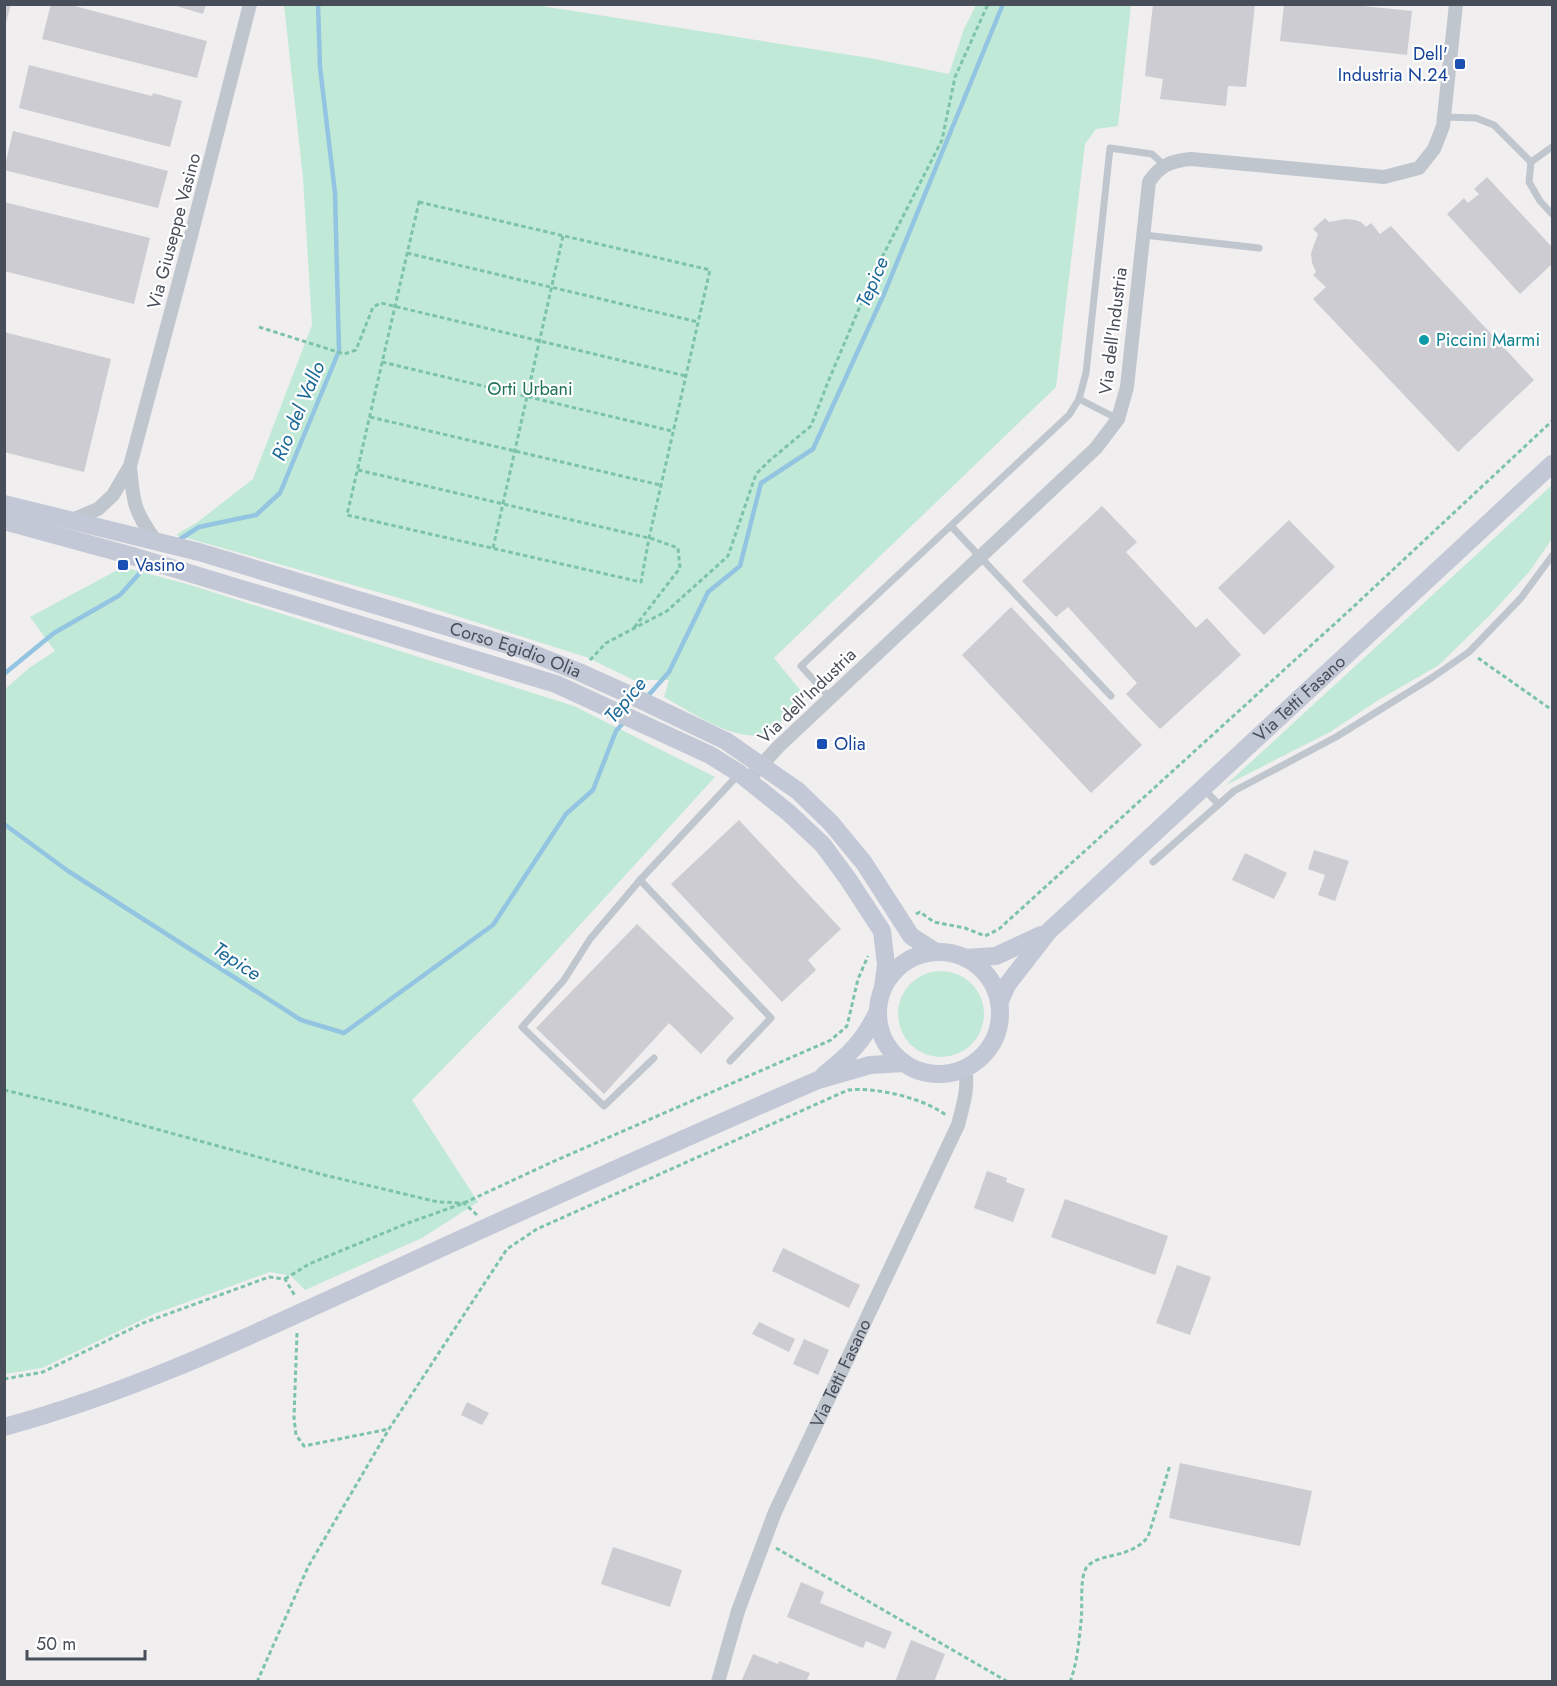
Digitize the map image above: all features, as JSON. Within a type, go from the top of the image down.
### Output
[{"type":"main road","name":"Via Tetti Fasano","points":[[999,1003],[1007,985],[1048,932],[1552,464]]},
{"type":"main road","name":"Corso Egidio Olia","points":[[4,504],[199,552],[521,649],[579,672],[726,741],[798,790],[831,823],[864,863],[911,936],[936,952]]},
{"type":"main road","name":"Corso Egidio Olia","points":[[4,521],[177,569],[556,684],[710,755],[744,776],[823,845],[882,931],[886,965],[883,987]]},
{"type":"main road","name":"Via Tetti Fasano","points":[[966,958],[996,956],[1048,932]]},
{"type":"main road","points":[[818,1080],[857,1047],[869,1031],[878,1011],[883,987],[892,974],[904,963],[920,955],[936,952],[951,953],[966,958],[981,969],[993,985],[999,1003],[999,1022],[993,1041],[981,1057],[965,1068],[950,1073],[934,1074],[904,1063],[890,1049],[880,1031],[878,1011]]},
{"type":"main road","points":[[4,1426],[99,1398],[218,1350],[489,1226],[818,1080],[870,1065],[904,1063]]},
{"type":"street","name":"Via Giuseppe Vasino","points":[[72,520],[98,509],[113,495],[130,465],[250,4]]},
{"type":"street","points":[[1164,165],[1173,161],[1191,159],[1384,177],[1419,168],[1434,149],[1443,126],[1456,4]]},
{"type":"street","name":"Via dell'Industria","points":[[744,776],[761,764],[1096,448],[1118,419],[1127,387],[1149,182],[1156,171],[1164,165]]},
{"type":"street","name":"Via Giuseppe Vasino","points":[[130,465],[132,496],[140,519],[156,541]]},
{"type":"street","name":"Via Tetti Fasano","points":[[718,1682],[738,1611],[775,1512],[958,1125],[967,1093],[968,1080],[965,1068]]},
{"type":"lane","points":[[1444,117],[1476,118],[1494,125],[1531,162]]},
{"type":"lane","points":[[1552,147],[1531,162],[1529,182],[1540,201],[1552,214]]},
{"type":"lane","points":[[830,698],[801,666],[1069,415],[1079,399],[1086,373],[1110,148],[1152,154],[1164,165]]},
{"type":"lane","points":[[1144,235],[1259,248]]},
{"type":"lane","points":[[1079,399],[1118,419]]},
{"type":"lane","points":[[951,526],[1111,696]]},
{"type":"lane","points":[[1154,862],[1234,790],[1336,737],[1469,652],[1521,598],[1552,556]]},
{"type":"lane","points":[[654,1058],[604,1106],[522,1027],[564,980],[590,939],[640,880],[744,776]]},
{"type":"lane","points":[[1203,788],[1218,804]]},
{"type":"lane","points":[[640,880],[771,1018],[730,1061]]},
{"type":"path","points":[[579,672],[606,643],[667,611],[728,556],[756,474],[811,426],[874,273],[942,141],[955,77],[988,4]]},
{"type":"path","points":[[419,202],[563,236],[710,270],[641,582],[347,515],[419,202]]},
{"type":"path","points":[[493,548],[563,236]]},
{"type":"path","points":[[407,253],[698,322]]},
{"type":"path","points":[[259,327],[319,348],[344,354],[357,350],[373,307],[381,303],[686,376]]},
{"type":"path","points":[[382,362],[673,431]]},
{"type":"path","points":[[370,417],[661,485]]},
{"type":"path","points":[[910,918],[920,912],[934,922],[964,928],[985,936],[999,929],[1351,609],[1552,421]]},
{"type":"path","points":[[358,470],[649,538],[678,548],[680,568],[632,630]]},
{"type":"path","points":[[1469,652],[1552,710]]},
{"type":"path","points":[[4,1379],[43,1372],[143,1323],[269,1277],[285,1279],[309,1264],[408,1223],[464,1203],[831,1040],[847,1026],[858,979],[868,956],[867,947]]},
{"type":"path","points":[[257,1682],[308,1567],[389,1429],[507,1249],[537,1229],[849,1090],[865,1088],[905,1097],[939,1110],[958,1125]]},
{"type":"path","points":[[4,1090],[76,1107],[320,1174],[438,1202],[464,1203],[489,1226]]},
{"type":"path","points":[[285,1279],[295,1296]]},
{"type":"path","points":[[297,1328],[294,1418],[296,1435],[304,1446],[389,1429]]},
{"type":"path","points":[[1070,1682],[1081,1622],[1083,1577],[1087,1567],[1096,1561],[1141,1546],[1148,1537],[1170,1465]]},
{"type":"path","points":[[764,1541],[1008,1682]]},
{"type":"green space","name":"Orti Urbani","points":[[284,5],[535,5],[869,58],[949,74],[964,29],[976,5],[1131,5],[1118,126],[1096,129],[1085,144],[1056,387],[774,658],[805,696],[771,730],[760,735],[747,735],[717,726],[664,697],[669,680],[646,680],[642,684],[586,657],[406,600],[176,535],[199,521],[253,479],[312,325],[303,178]]},
{"type":"green space","points":[[1552,485],[1552,539],[1529,572],[1490,615],[1439,665],[1380,699],[1330,732],[1226,785]]},
{"type":"green space","points":[[123,567],[187,584],[574,706],[715,777],[525,985],[412,1100],[478,1202],[422,1238],[305,1290],[291,1276],[270,1272],[154,1314],[42,1368],[5,1374],[5,689],[29,668],[55,651],[30,617]]},
{"type":"green space","points":[[941,971],[965,978],[977,990],[984,1014],[977,1038],[965,1050],[941,1057],[917,1050],[905,1038],[898,1014],[905,990],[917,978]]},
{"type":"building","points":[[4,4],[11,4],[5,26],[4,26]]},
{"type":"building","points":[[51,4],[67,4],[207,41],[197,78],[42,39]]},
{"type":"building","points":[[170,4],[206,4],[203,14]]},
{"type":"building","points":[[1153,4],[1255,4],[1246,87],[1228,86],[1226,106],[1160,99],[1163,79],[1145,76]]},
{"type":"building","points":[[1284,4],[1343,4],[1412,11],[1407,55],[1280,41]]},
{"type":"building","points":[[29,65],[152,96],[153,93],[182,101],[170,147],[19,108]]},
{"type":"building","points":[[13,131],[168,171],[158,208],[4,170]]},
{"type":"building","points":[[1487,177],[1552,247],[1552,264],[1520,294],[1447,214],[1464,198],[1468,203],[1479,194],[1474,189]]},
{"type":"building","points":[[4,202],[150,238],[134,304],[4,271]]},
{"type":"building","name":"Piccini Marmi","points":[[1325,218],[1329,222],[1355,220],[1366,227],[1371,223],[1380,234],[1391,226],[1534,380],[1458,452],[1313,299],[1326,287],[1313,275],[1316,272],[1311,253],[1318,234],[1313,229]]},
{"type":"building","points":[[4,332],[111,359],[84,472],[4,452]]},
{"type":"building","points":[[1102,506],[1137,542],[1126,552],[1196,628],[1207,618],[1241,655],[1160,729],[1126,694],[1137,683],[1068,607],[1056,617],[1022,581]]},
{"type":"building","points":[[1289,520],[1335,567],[1264,635],[1218,588]]},
{"type":"building","points":[[1011,607],[1142,745],[1091,793],[962,655]]},
{"type":"building","points":[[739,820],[841,929],[808,960],[816,970],[782,1002],[671,884]]},
{"type":"building","points":[[1314,850],[1349,861],[1335,901],[1318,895],[1325,875],[1308,869]]},
{"type":"building","points":[[1245,853],[1287,873],[1274,899],[1232,880]]},
{"type":"building","points":[[637,924],[734,1018],[701,1054],[669,1023],[604,1094],[536,1028]]},
{"type":"building","points":[[987,1171],[1007,1178],[1006,1182],[1025,1189],[1013,1222],[974,1208]]},
{"type":"building","points":[[1065,1199],[1168,1236],[1155,1275],[1051,1237]]},
{"type":"building","points":[[783,1248],[860,1285],[849,1308],[772,1271]]},
{"type":"building","points":[[1177,1265],[1211,1277],[1190,1335],[1156,1323]]},
{"type":"building","points":[[759,1322],[795,1339],[789,1352],[752,1334]]},
{"type":"building","points":[[804,1339],[829,1350],[818,1375],[793,1364]]},
{"type":"building","points":[[467,1402],[489,1413],[482,1425],[461,1415]]},
{"type":"building","points":[[1180,1463],[1312,1491],[1300,1546],[1169,1518]]},
{"type":"building","points":[[613,1547],[682,1570],[670,1607],[601,1584]]},
{"type":"building","points":[[801,1582],[824,1592],[820,1603],[892,1632],[885,1649],[866,1641],[863,1648],[787,1617]]},
{"type":"building","points":[[911,1640],[945,1654],[934,1682],[895,1682]]},
{"type":"building","points":[[753,1654],[810,1673],[806,1682],[741,1682]]},
{"type":"waterway","name":"Rio del Vallo","points":[[177,541],[199,527],[256,515],[280,493],[339,351],[335,193],[320,67],[318,4]]},
{"type":"waterway","name":"Tepice","points":[[646,698],[669,672],[708,592],[740,566],[761,483],[813,449],[884,294],[1003,4]]},
{"type":"waterway","name":"Rio del Vallo","points":[[4,674],[54,633],[120,595],[147,565]]},
{"type":"waterway","name":"Tepice","points":[[4,824],[68,871],[301,1020],[344,1033],[493,925],[566,814],[593,790],[616,731],[624,722]]},
{"type":"place","name":"Dell' Industria N.24","points":[[1460,64]]},
{"type":"place","name":"Piccini Marmi","points":[[1424,340]]},
{"type":"place","name":"Vasino","points":[[123,565]]},
{"type":"place","name":"Olia","points":[[822,744]]}]
